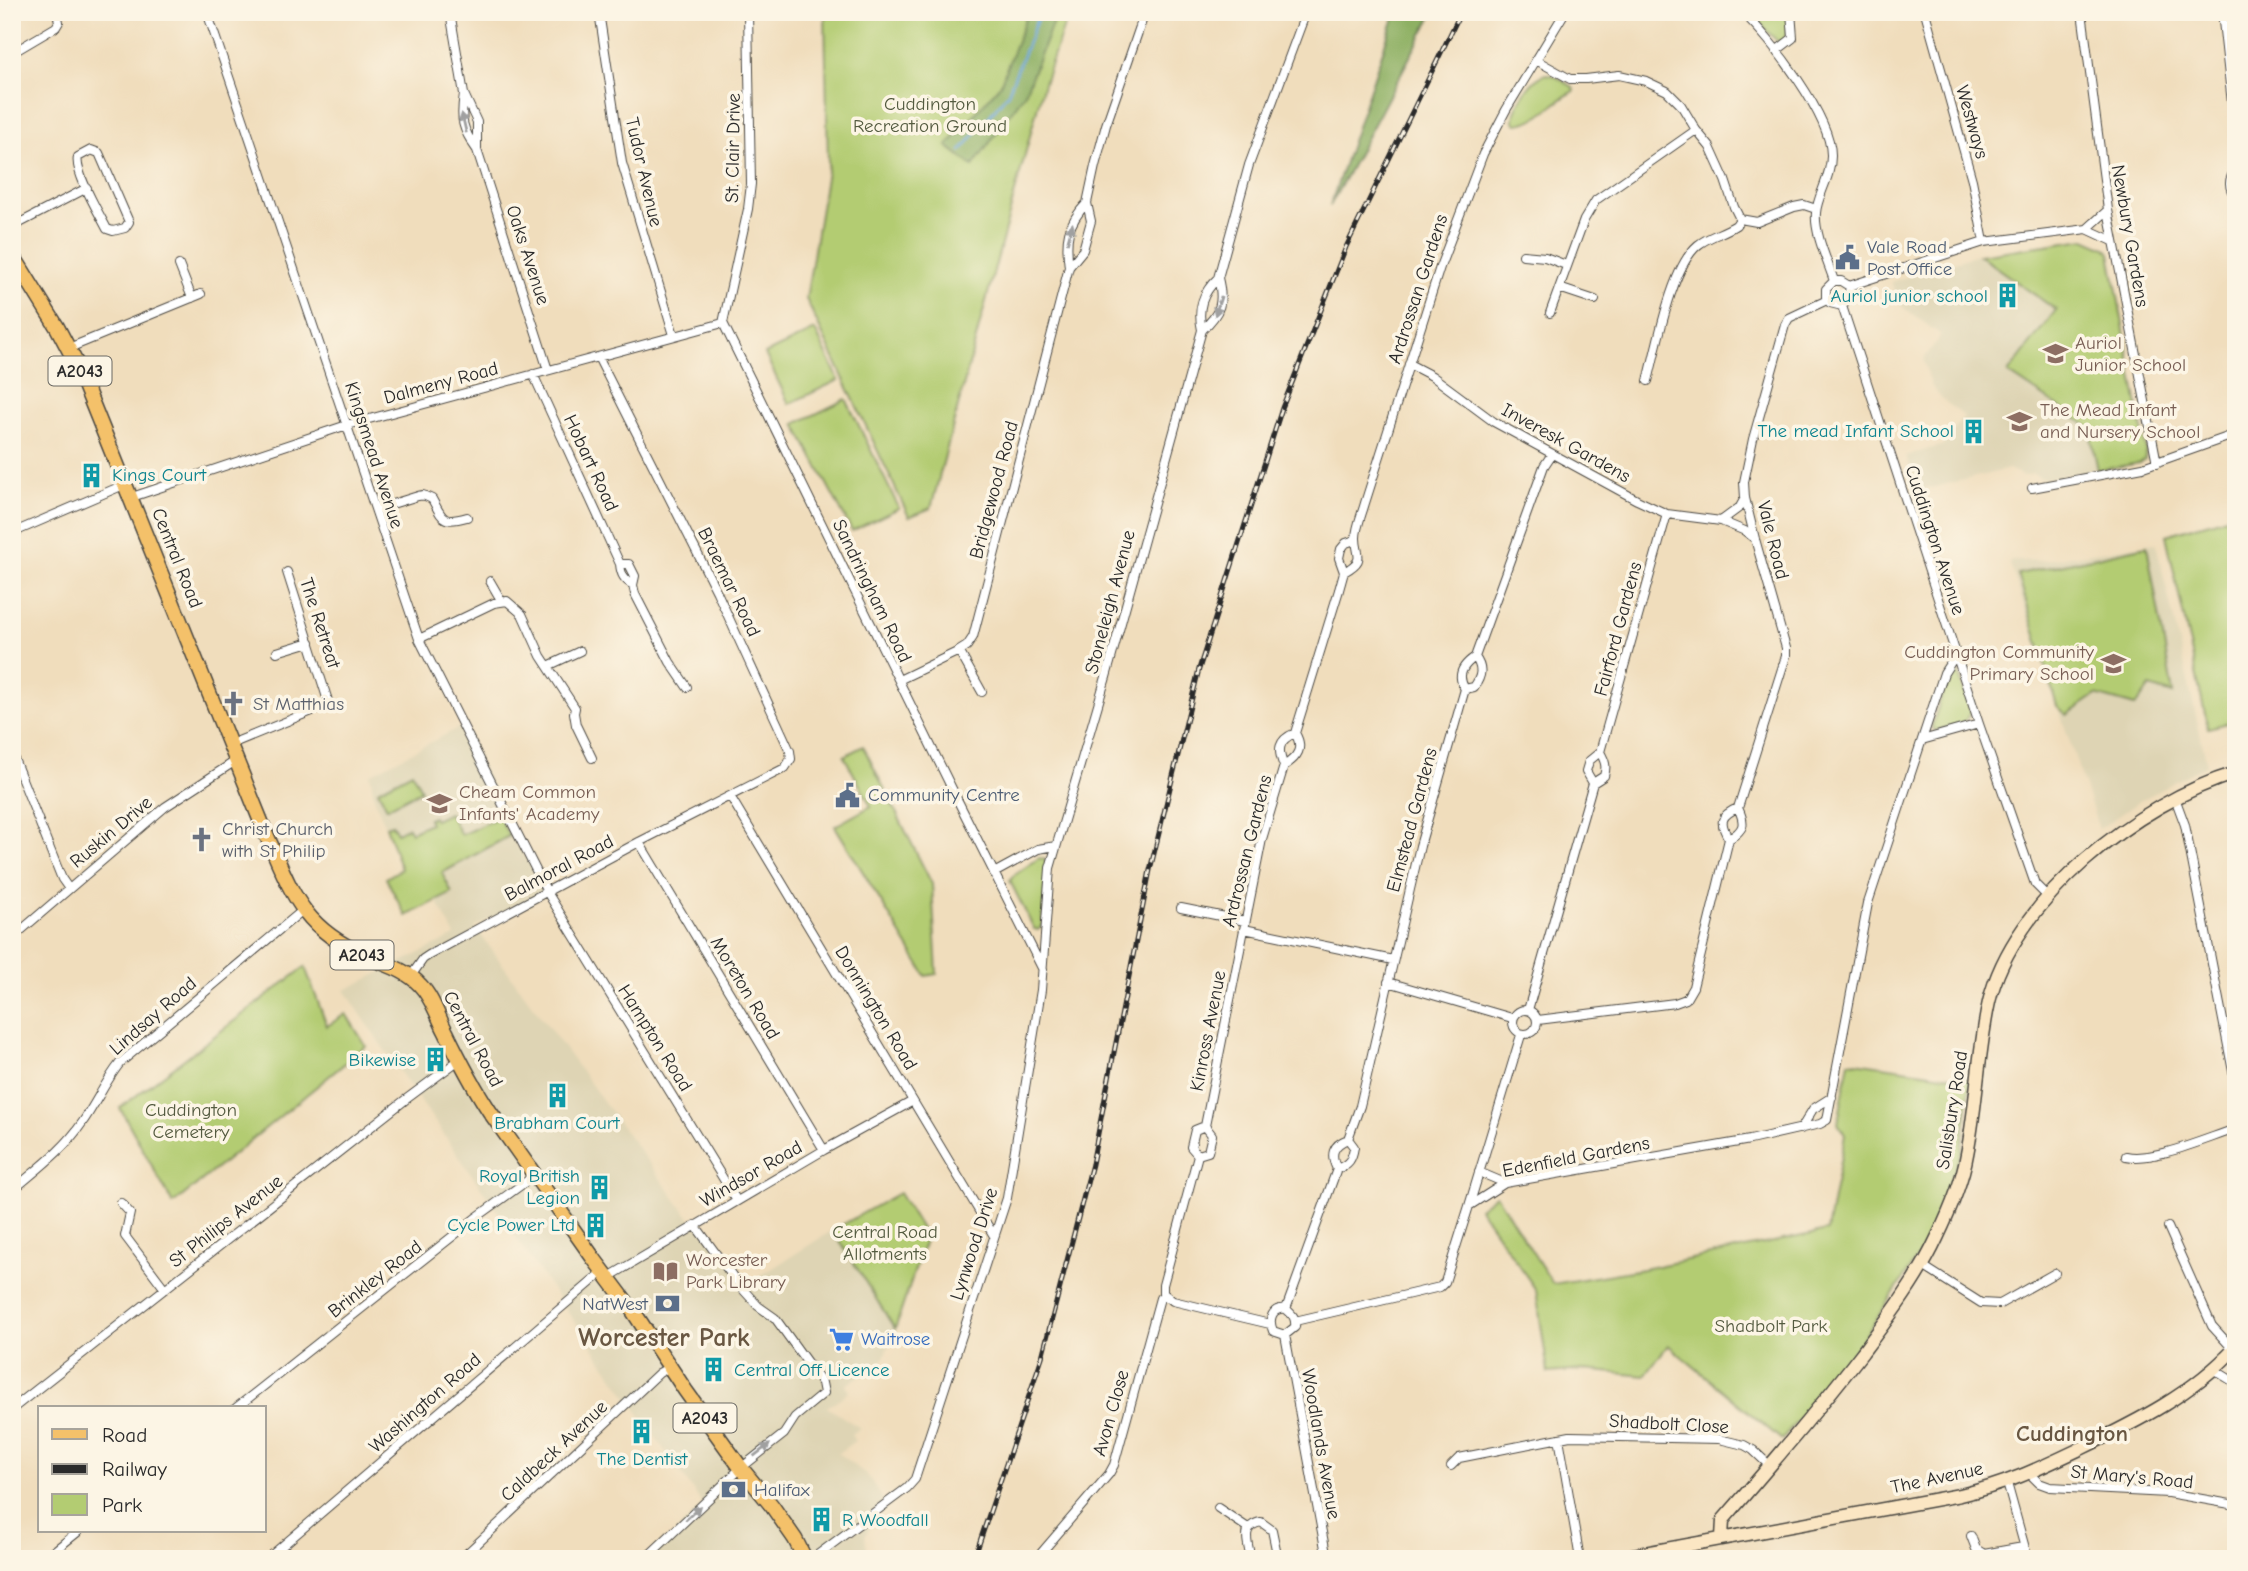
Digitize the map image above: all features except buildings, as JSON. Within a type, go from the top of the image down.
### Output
[{"type":"main road","name":"A2043","points":[[12,254],[69,348],[129,490]]},
{"type":"main road","name":"Central Road","points":[[129,490],[266,834],[288,884],[303,910],[316,926],[339,943],[411,976],[426,993],[459,1060],[490,1112],[633,1311],[741,1468],[772,1506],[805,1559]]},
{"type":"street","points":[[12,52],[56,27],[59,22],[57,12]]},
{"type":"street","name":"Kingsmead Avenue","points":[[207,12],[419,639],[547,892]]},
{"type":"street","name":"Oaks Avenue","points":[[450,12],[464,94],[477,122],[477,150]]},
{"type":"street","name":"Tudor Avenue","points":[[599,12],[622,163],[674,335]]},
{"type":"street","name":"St. Clair Drive","points":[[723,323],[751,184],[748,12]]},
{"type":"street","name":"Bridgewood Road","points":[[1069,268],[1083,250],[1091,221],[1087,203],[1106,125],[1145,12]]},
{"type":"street","name":"Stoneleigh Avenue","points":[[1202,330],[1213,320],[1219,308],[1222,294],[1218,278],[1249,165],[1306,12]]},
{"type":"street","name":"Ardrossan Gardens","points":[[1284,766],[1295,759],[1300,751],[1295,733],[1344,572],[1357,562],[1359,553],[1356,540],[1365,503],[1440,267],[1483,154],[1565,12]]},
{"type":"street","points":[[1742,12],[1759,28],[1776,51],[1823,121],[1829,138],[1830,170],[1816,209],[1818,228],[1834,281]]},
{"type":"street","points":[[1776,51],[1793,38],[1791,12]]},
{"type":"street","name":"Westways","points":[[1924,12],[1972,180],[1984,242]]},
{"type":"street","name":"Newbury Gardens","points":[[2082,12],[2108,211],[2157,463]]},
{"type":"street","points":[[2222,12],[2236,140]]},
{"type":"street","points":[[1536,60],[1570,79],[1619,75],[1647,81],[1667,90],[1710,147],[1740,219]]},
{"type":"street","name":"Oaks Avenue","points":[[464,94],[462,124],[477,150],[548,370]]},
{"type":"street","points":[[1550,313],[1584,220],[1596,200],[1696,130]]},
{"type":"street","points":[[91,150],[99,153],[114,186],[129,222],[125,228],[113,231],[107,229],[87,188],[76,162],[78,157],[91,150]]},
{"type":"street","points":[[2236,170],[2230,178],[2230,185],[2236,197]]},
{"type":"street","points":[[12,226],[87,188]]},
{"type":"street","name":"Bridgewood Road","points":[[959,651],[967,646],[973,637],[1069,268],[1066,247],[1074,217],[1087,203]]},
{"type":"street","points":[[1740,219],[1757,222],[1794,206],[1804,205],[1816,209]]},
{"type":"street","points":[[2087,229],[2108,211]]},
{"type":"street","points":[[1648,381],[1670,300],[1683,265],[1700,244],[1736,225],[1740,219]]},
{"type":"street","points":[[1849,286],[1984,242],[2087,229],[2113,241]]},
{"type":"street","points":[[1523,255],[1545,257],[1566,265]]},
{"type":"street","points":[[179,265],[192,298]]},
{"type":"street","name":"Stoneleigh Avenue","points":[[1048,882],[1202,330],[1199,315],[1202,301],[1207,288],[1218,278]]},
{"type":"street","points":[[1834,281],[1841,281],[1849,286],[1850,296],[1842,306],[1827,300],[1826,289],[1834,281]]},
{"type":"street","points":[[1559,288],[1595,300]]},
{"type":"street","points":[[69,348],[201,294]]},
{"type":"street","name":"Vale Road","points":[[1728,839],[1742,827],[1738,808],[1786,656],[1745,498],[1744,482],[1781,334],[1789,318],[1827,300]]},
{"type":"street","name":"Cuddington Avenue","points":[[1842,306],[1979,724],[2035,884],[2048,897]]},
{"type":"street","name":"Dalmeny Road","points":[[12,533],[129,490],[347,425],[723,323]]},
{"type":"street","name":"Sandringham Road","points":[[723,323],[1043,970]]},
{"type":"street","name":"Braemar Road","points":[[598,357],[717,592],[790,751],[791,759],[786,768],[730,796]]},
{"type":"street","name":"Inveresk Gardens","points":[[1409,363],[1432,376],[1494,422],[1667,514],[1721,521],[1745,531],[1755,539]]},
{"type":"street","name":"Hobart Road","points":[[533,374],[620,564],[621,573],[625,580],[633,585],[670,663],[687,687]]},
{"type":"street","points":[[2032,488],[2157,463],[2236,434]]},
{"type":"street","name":"Elmstead Gardens","points":[[1393,960],[1419,846],[1465,689],[1460,676],[1463,666],[1475,657],[1544,466],[1552,454]]},
{"type":"street","points":[[376,509],[423,495],[432,499],[444,519],[453,521],[467,517]]},
{"type":"street","points":[[1721,521],[1740,507],[1745,498]]},
{"type":"street","name":"Fairford Gardens","points":[[1593,783],[1586,771],[1589,761],[1601,752],[1667,514]]},
{"type":"street","name":"Ardrossan Gardens","points":[[1344,572],[1339,558],[1341,549],[1346,543],[1356,540]]},
{"type":"street","name":"The Retreat","points":[[231,744],[328,704],[287,572]]},
{"type":"street","points":[[490,581],[501,600]]},
{"type":"street","points":[[419,639],[501,600],[511,603],[522,614],[541,656],[575,708],[576,725],[592,758]]},
{"type":"street","points":[[277,652],[310,642]]},
{"type":"street","points":[[548,666],[580,651]]},
{"type":"street","points":[[899,680],[959,651],[982,692]]},
{"type":"street","name":"Edenfield Gardens","points":[[1469,1206],[1505,1183],[1728,1144],[1801,1129],[1827,1120],[1868,903],[1944,673],[1956,654]]},
{"type":"street","name":"Elmstead Gardens","points":[[1465,689],[1474,687],[1482,672],[1475,657]]},
{"type":"street","points":[[972,670],[980,665]]},
{"type":"street","points":[[575,708],[585,702]]},
{"type":"street","points":[[1922,740],[1979,724]]},
{"type":"street","name":"Ardrossan Gardens","points":[[1241,943],[1262,839],[1284,766],[1280,756],[1281,746],[1285,737],[1295,733]]},
{"type":"street","name":"Fairford Gardens","points":[[1528,1010],[1593,783],[1604,776],[1606,770],[1601,752]]},
{"type":"street","points":[[12,754],[62,878],[69,889]]},
{"type":"street","name":"Ruskin Drive","points":[[12,938],[164,807],[237,760]]},
{"type":"street","name":"Salisbury Road","points":[[1722,1538],[1723,1520],[1770,1466],[1882,1326],[1923,1266],[1956,1197],[1967,1156],[1982,1037],[1990,1000],[2013,943],[2048,897],[2110,839],[2175,798],[2236,773]]},
{"type":"street","name":"Balmoral Road","points":[[411,976],[429,955],[730,796]]},
{"type":"street","name":"Donnington Road","points":[[730,796],[994,1237]]},
{"type":"street","points":[[2175,798],[2185,825],[2236,1087]]},
{"type":"street","name":"Vale Road","points":[[1538,1020],[1675,1003],[1686,999],[1693,987],[1728,839],[1722,821],[1727,813],[1738,808]]},
{"type":"street","name":"Moreton Road","points":[[639,842],[824,1150]]},
{"type":"street","points":[[994,873],[1038,849],[1056,846]]},
{"type":"street","name":"Lynwood Drive","points":[[812,1559],[907,1489],[915,1479],[1007,1198],[1043,970],[1048,882]]},
{"type":"street","name":"Hampton Road","points":[[547,892],[737,1201]]},
{"type":"street","points":[[1181,908],[1393,960],[1360,1106],[1348,1139]]},
{"type":"street","name":"Lindsay Road","points":[[12,1191],[62,1147],[81,1125],[120,1063],[303,910]]},
{"type":"street","name":"Kinross Avenue","points":[[1198,1156],[1208,1152],[1211,1144],[1212,1135],[1205,1126],[1241,943]]},
{"type":"street","points":[[1388,982],[1512,1018]]},
{"type":"street","points":[[1522,1009],[1533,1012],[1538,1020],[1534,1030],[1521,1035],[1512,1025],[1512,1018],[1522,1009]]},
{"type":"street","points":[[1296,1321],[1440,1287],[1445,1282],[1521,1035]]},
{"type":"street","name":"St Philips Avenue","points":[[12,1409],[459,1060]]},
{"type":"street","points":[[1801,1129],[1813,1109],[1832,1097]]},
{"type":"street","name":"Windsor Road","points":[[605,1275],[913,1101]]},
{"type":"street","name":"Kinross Avenue","points":[[1198,1156],[1191,1147],[1192,1138],[1195,1130],[1205,1126]]},
{"type":"street","points":[[2126,1156],[2138,1158],[2161,1153],[2236,1129]]},
{"type":"street","points":[[1337,1169],[1347,1165],[1352,1158],[1353,1147],[1348,1139]]},
{"type":"street","points":[[1286,1309],[1337,1169],[1333,1151],[1339,1142],[1348,1139]]},
{"type":"street","name":"Kinross Avenue","points":[[1165,1296],[1163,1285],[1198,1156]]},
{"type":"street","points":[[1479,1172],[1505,1183]]},
{"type":"street","name":"Brinkley Road","points":[[239,1406],[477,1217],[535,1175]]},
{"type":"street","points":[[121,1203],[130,1213],[125,1236],[165,1289]]},
{"type":"street","points":[[645,1559],[741,1468],[784,1434],[795,1417],[822,1396],[823,1386],[775,1318],[758,1306],[739,1286],[695,1225]]},
{"type":"street","points":[[2168,1227],[2212,1326],[2235,1349]]},
{"type":"street","points":[[1923,1266],[1981,1303],[1992,1305],[2000,1304],[2055,1273]]},
{"type":"street","name":"Washington Road","points":[[267,1559],[605,1275]]},
{"type":"street","points":[[1165,1296],[1173,1301],[1270,1324]]},
{"type":"street","name":"Avon Close","points":[[1036,1559],[1114,1465],[1160,1298],[1165,1296]]},
{"type":"street","points":[[1286,1309],[1294,1315],[1296,1321],[1295,1327],[1285,1335],[1273,1331],[1270,1324],[1271,1316],[1276,1310],[1286,1309]]},
{"type":"street","name":"Woodlands Avenue","points":[[1285,1335],[1327,1559]]},
{"type":"street","name":"The Avenue","points":[[1612,1559],[1687,1552],[1722,1538],[1960,1495],[2007,1483],[2142,1419],[2189,1388],[2235,1349]]},
{"type":"street","name":"Caldbeck Avenue","points":[[461,1559],[659,1373],[670,1367]]},
{"type":"street","points":[[2213,1369],[2235,1378],[2236,1413]]},
{"type":"street","name":"Shadbolt Close","points":[[1451,1466],[1459,1458],[1570,1436],[1719,1439],[1744,1445],[1770,1466]]},
{"type":"street","points":[[1559,1438],[1580,1559]]},
{"type":"street","name":"St Mary's Road","points":[[2029,1473],[2039,1483],[2050,1487],[2168,1493],[2236,1505]]},
{"type":"street","points":[[2007,1483],[2028,1559]]},
{"type":"street","points":[[1218,1508],[1248,1528]]},
{"type":"street","points":[[1251,1559],[1246,1534],[1252,1524],[1261,1522],[1272,1530],[1278,1559]]},
{"type":"street","points":[[44,1559],[78,1532]]},
{"type":"street","points":[[1970,1536],[1983,1556],[2023,1547]]},
{"type":"shaded area","name":"Auriol Junior School","points":[[2085,239],[2110,253],[2147,452],[2145,459],[2140,463],[2043,479],[2033,474],[2024,476],[2009,469],[1918,491],[1906,456],[1943,445],[1964,416],[1943,400],[1932,387],[1923,360],[1941,335],[1901,306],[1891,282],[1977,255]]},
{"type":"shaded area","name":"Cuddington Community Primary School","points":[[2156,543],[2207,764],[2138,802],[2099,829],[2009,561],[2046,560]]},
{"type":"shaded area","points":[[462,726],[544,890],[475,927],[682,1208],[749,1283],[833,1230],[895,1329],[883,1360],[846,1385],[849,1392],[827,1407],[860,1428],[851,1434],[855,1441],[838,1453],[868,1476],[884,1501],[865,1536],[868,1559],[648,1559],[703,1505],[345,990],[455,936],[437,901],[406,916],[386,878],[401,869],[374,797],[370,774]]},
{"type":"green space","name":"Cuddington Recreation Ground","points":[[825,12],[1069,12],[1044,83],[931,508],[909,517],[806,299],[828,165]]},
{"type":"green space","points":[[1028,12],[1057,12],[1025,93],[973,166],[947,146],[1000,85]]},
{"type":"green space","points":[[1396,12],[1434,12],[1330,206]]},
{"type":"green space","points":[[1748,12],[1787,12],[1789,31],[1785,39],[1779,42],[1776,40]]},
{"type":"green space","points":[[1546,74],[1553,75],[1573,87],[1574,91],[1539,115],[1517,124],[1514,115],[1520,101],[1529,87]]},
{"type":"green space","name":"Auriol Junior School","points":[[2085,239],[2106,248],[2110,253],[2146,451],[2145,459],[2140,463],[2098,470],[2089,427],[2008,373],[2056,310],[1979,255]]},
{"type":"green space","points":[[815,330],[839,380],[789,404],[765,354]]},
{"type":"green space","points":[[846,399],[899,508],[852,531],[795,424]]},
{"type":"green space","points":[[2236,514],[2236,721],[2208,728],[2166,535]]},
{"type":"green space","points":[[2147,546],[2173,694],[2150,687],[2135,706],[2096,695],[2067,715],[2057,706],[2018,574]]},
{"type":"green space","points":[[1954,671],[1959,675],[1971,711],[1962,723],[1936,731],[1932,726],[1949,673]]},
{"type":"green space","points":[[863,746],[932,884],[937,974],[926,976],[835,826],[871,806],[844,756]]},
{"type":"green space","points":[[412,772],[421,790],[387,808],[378,790]]},
{"type":"green space","points":[[449,813],[461,835],[499,817],[509,836],[442,873],[452,893],[406,916],[386,878],[401,869],[386,826],[392,824],[397,833],[408,827],[411,832],[430,823],[428,819],[433,817],[435,820]]},
{"type":"green space","points":[[1039,858],[1044,859],[1047,864],[1042,921],[1038,930],[1034,929],[1010,881]]},
{"type":"green space","name":"Cuddington Cemetery","points":[[305,967],[327,1026],[346,1014],[366,1046],[173,1204],[120,1108]]},
{"type":"green space","name":"Shadbolt Park","points":[[1849,1061],[1971,1079],[1961,1153],[1933,1230],[1920,1254],[1862,1340],[1782,1440],[1668,1345],[1645,1376],[1584,1370],[1548,1373],[1536,1290],[1479,1208],[1496,1195],[1553,1284],[1643,1269],[1827,1231],[1845,1135],[1838,1123]]},
{"type":"green space","name":"Central Road Allotments","points":[[899,1193],[926,1237],[895,1329],[833,1230]]},
{"type":"waterway","points":[[961,151],[1008,93],[1040,12]]},
{"type":"railway","points":[[974,1559],[1042,1357],[1092,1164],[1150,870],[1199,669],[1282,408],[1346,247],[1461,12]]},
{"type":"place","name":"Vale Road Post Office","points":[[1847,258]]},
{"type":"place","name":"Auriol junior school","points":[[2008,296]]},
{"type":"place","name":"Auriol Junior School","points":[[2055,354]]},
{"type":"place","name":"The Mead Infant and Nursery School","points":[[2020,421]]},
{"type":"place","name":"The mead Infant School","points":[[1974,431]]},
{"type":"place","name":"Kings Court","points":[[92,475]]},
{"type":"place","name":"Cuddington Community Primary School","points":[[2114,663]]},
{"type":"place","name":"St Matthias","points":[[233,704]]},
{"type":"place","name":"Community Centre","points":[[848,795]]},
{"type":"place","name":"Cheam Common Infants' Academy","points":[[439,803]]},
{"type":"place","name":"Christ Church with St Philip","points":[[202,840]]},
{"type":"place","name":"Bikewise","points":[[436,1060]]},
{"type":"place","name":"Brabham Court","points":[[557,1095]]},
{"type":"place","name":"Royal British Legion","points":[[600,1187]]},
{"type":"place","name":"Cycle Power Ltd","points":[[595,1225]]},
{"type":"place","name":"Worcester Park Library","points":[[666,1271]]},
{"type":"place","name":"NatWest","points":[[668,1304]]},
{"type":"place","name":"Waitrose","points":[[841,1339]]},
{"type":"place","name":"Central Off Licence","points":[[714,1370]]},
{"type":"place","name":"The Dentist","points":[[642,1431]]},
{"type":"place","name":"Halifax","points":[[734,1490]]},
{"type":"place","name":"R Woodfall","points":[[822,1520]]},
{"type":"district","name":"Worcester Park","points":[[664,1338]]},
{"type":"district","name":"Cuddington","points":[[2072,1433]]}]
